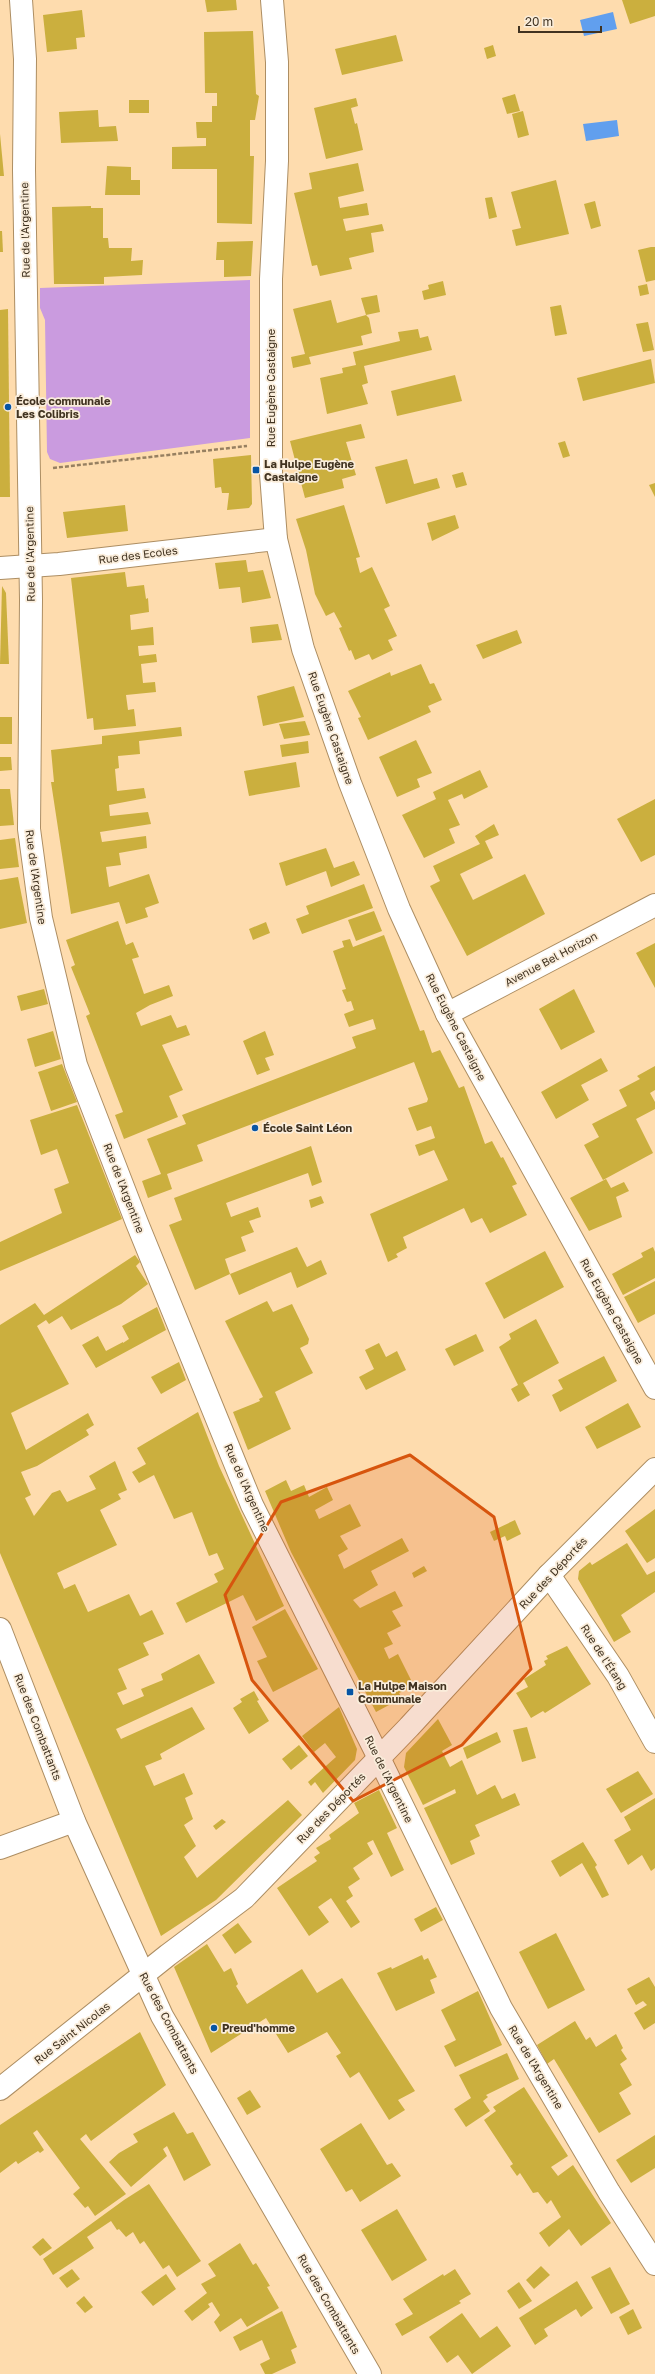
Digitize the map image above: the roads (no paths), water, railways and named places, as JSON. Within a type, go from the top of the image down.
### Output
[{"type":"street","name":"Rue de l'Argentine","points":[[21,0],[25,59],[30,566],[29,829],[41,918],[76,1065],[140,1230],[252,1505],[379,1758],[501,2008],[609,2192],[655,2264]]},
{"type":"street","name":"Rue Eugène Castaigne","points":[[272,0],[277,62],[277,161],[271,279],[271,444],[276,538],[303,649],[350,783],[399,908],[447,1014],[655,1388]]},
{"type":"street","name":"Rue des Ecoles","points":[[0,568],[30,566],[276,538]]},
{"type":"street","name":"Avenue Bel Horizon","points":[[447,1014],[655,905]]},
{"type":"street","name":"Rue des Déportés","points":[[142,1976],[244,1898],[379,1758],[548,1575],[655,1470]]},
{"type":"street","name":"Rue de l'Étang","points":[[548,1575],[618,1676],[655,1742]]},
{"type":"street","name":"Rue des Combattants","points":[[0,1629],[74,1821],[142,1976],[162,2016],[370,2374]]},
{"type":"street","points":[[0,1848],[74,1821]]},
{"type":"street","name":"Rue Saint Nicolas","points":[[0,2089],[142,1976]]},
{"type":"water","points":[[613,12],[617,29],[584,36],[580,20]]},
{"type":"water","points":[[617,120],[619,136],[586,141],[583,124]]},
{"type":"place","name":"École communale Les Colibris","points":[[8,407]]},
{"type":"place","name":"La Hulpe Eugène Castaigne","points":[[256,470]]},
{"type":"place","name":"École Saint Léon","points":[[255,1128]]},
{"type":"place","name":"La Hulpe Maison Communale","points":[[350,1692]]},
{"type":"place","name":"Preud'homme","points":[[214,2028]]}]
